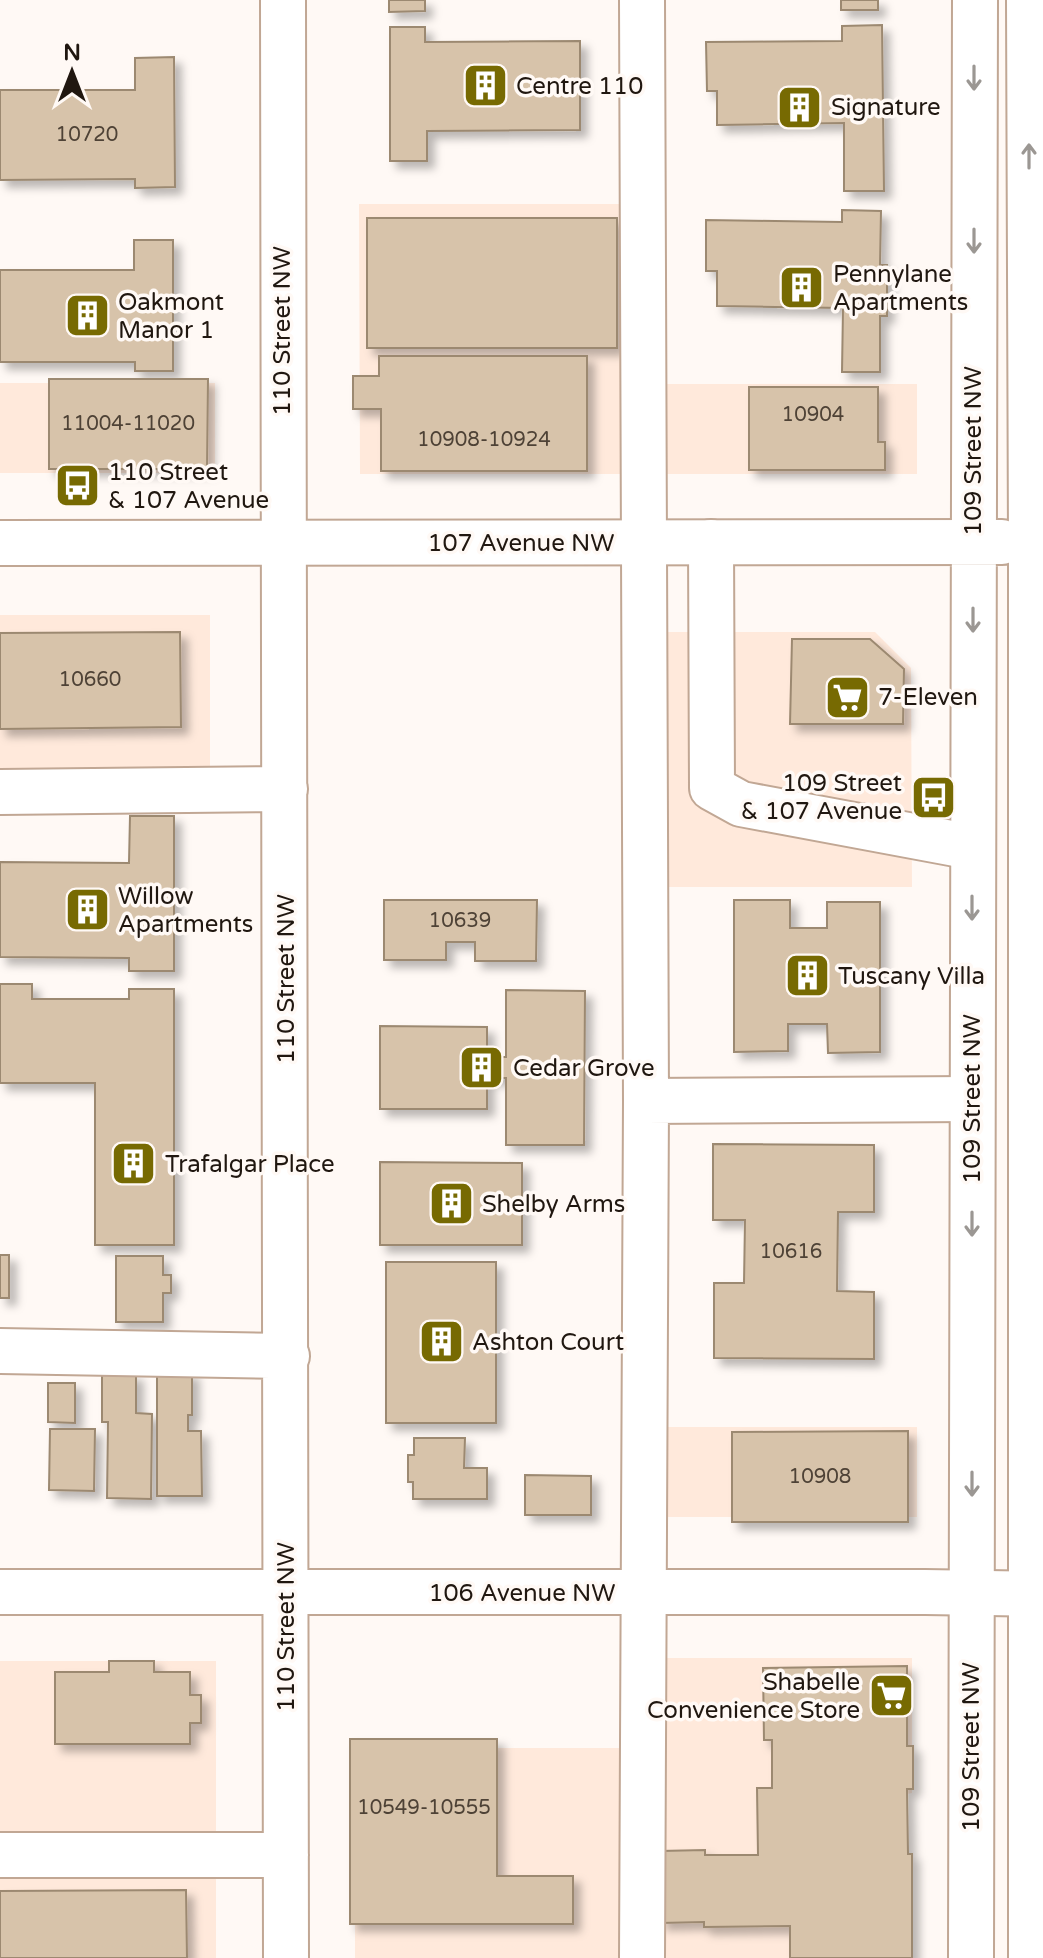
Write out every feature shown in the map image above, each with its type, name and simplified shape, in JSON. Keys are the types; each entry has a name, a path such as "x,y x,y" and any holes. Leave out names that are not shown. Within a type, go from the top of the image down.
{"main road":[{"name":"110 Street NW","path":"283,0 286,1958"},
{"path":"642,0 646,542 642,1958"},
{"name":"109 Street NW","path":"971,1958 975,0"},
{"path":"1029,0 1036,218 1037,542 1037,1795 1031,1958"},
{"path":"711,542 712,788 741,804 972,847"},
{"name":"107 Avenue NW","path":"0,543 1037,542"},
{"path":"0,792 285,789"},
{"path":"646,1101 972,1099"},
{"path":"0,1351 287,1356"},
{"name":"106 Avenue NW","path":"0,1592 1037,1594"},
{"path":"0,1855 286,1855"}],"shaded area":[{"path":"359,204 629,204 629,474 360,474"},
{"path":"0,383 215,383 215,473 0,473"},
{"path":"665,384 917,384 917,474 665,474"},
{"path":"0,615 210,615 210,795 0,795"},
{"path":"665,632 875,632 911,668 912,887 665,887"},
{"path":"665,1427 917,1427 917,1517 665,1517"},
{"path":"661,1658 912,1658 912,1793 907,1794 908,1856 912,1856 913,1958 661,1958"},
{"path":"0,1661 216,1661 216,1958 0,1958"},
{"path":"355,1748 625,1748 625,1958 355,1958"}],"building":[{"path":"389,0 425,0 425,11 389,12"},
{"path":"841,0 878,0 878,10 841,10"},
{"name":"Signature","path":"882,25 884,191 844,191 844,123 717,125 717,91 707,91 706,42 842,41 842,26"},
{"name":"Centre 110","path":"390,27 425,27 425,42 580,41 580,130 427,131 427,161 390,161"},
{"path":"174,57 175,187 135,188 135,179 0,180 0,90 135,90 135,58"},
{"name":"Pennylane Apartments","path":"842,210 881,211 880,265 887,265 887,316 880,316 880,372 842,372 843,308 717,306 717,271 706,271 706,220 842,222"},
{"path":"367,218 617,218 617,348 367,348"},
{"name":"Oakmont Manor 1","path":"134,240 173,240 173,371 135,371 135,362 0,362 0,270 134,270"},
{"path":"379,356 587,356 587,471 381,471 381,409 353,409 353,376 379,376"},
{"path":"49,379 208,379 207,469 49,469"},
{"path":"749,387 878,387 878,442 885,442 885,470 749,470"},
{"path":"180,632 181,727 0,729 0,633"},
{"name":"7-Eleven","path":"792,639 870,639 904,669 903,724 790,724"},
{"name":"Willow Apartments","path":"130,816 174,816 174,971 129,971 129,958 0,957 0,862 129,863"},
{"path":"384,900 537,900 536,961 475,961 475,942 446,942 446,960 384,960"},
{"name":"Tuscany Villa","path":"734,900 790,900 790,928 827,928 827,902 880,902 880,1052 828,1053 827,1024 788,1024 788,1051 734,1052"},
{"name":"Trafalgar Place","path":"0,984 32,984 32,999 129,999 129,989 174,989 174,1245 95,1245 95,1083 0,1083"},
{"name":"Cedar Grove","path":"506,990 585,991 584,1145 506,1145 506,1078 487,1078 487,1109 380,1109 380,1026 487,1027 487,1057 506,1057"},
{"path":"713,1144 874,1145 874,1212 838,1212 837,1291 874,1292 874,1359 714,1358 714,1283 744,1283 745,1220 713,1220"},
{"name":"Shelby Arms","path":"380,1162 522,1163 522,1245 380,1245"},
{"path":"0,1255 9,1255 9,1298 0,1298"},
{"path":"116,1256 163,1256 163,1275 171,1275 171,1293 163,1293 163,1322 116,1322"},
{"name":"Ashton Court","path":"386,1262 496,1262 496,1423 386,1423"},
{"path":"157,1372 192,1372 192,1415 188,1415 188,1431 201,1431 202,1496 157,1496"},
{"path":"102,1374 136,1374 136,1413 152,1414 151,1499 107,1498 108,1422 102,1422"},
{"path":"48,1383 75,1383 75,1423 48,1422"},
{"path":"50,1429 95,1429 94,1491 49,1490"},
{"path":"908,1431 908,1522 732,1522 732,1432"},
{"path":"414,1438 465,1438 464,1468 487,1468 487,1499 413,1499 413,1482 408,1482 408,1455 414,1455"},
{"path":"525,1475 591,1476 591,1515 525,1515"},
{"path":"109,1661 154,1661 154,1672 190,1672 190,1695 201,1695 201,1723 190,1723 190,1744 55,1744 55,1672 109,1672"},
{"path":"907,1666 907,1746 913,1746 913,1789 907,1789 908,1854 912,1854 912,1958 790,1958 790,1926 704,1927 704,1922 660,1923 660,1851 705,1850 705,1855 758,1855 757,1788 772,1788 772,1740 764,1740 763,1668"},
{"path":"350,1739 497,1739 497,1876 573,1876 573,1924 350,1924"},
{"path":"186,1890 187,1958 0,1958 0,1891"}],"place":[{"name":"Centre 110","path":"485,86"},
{"name":"Signature","path":"800,107"},
{"name":"Pennylane Apartments","path":"802,288"},
{"name":"Oakmont Manor 1","path":"87,316"},
{"name":"110 Street & 107 Avenue","path":"77,486"},
{"name":"7-Eleven","path":"847,697"},
{"name":"109 Street & 107 Avenue","path":"933,797"},
{"name":"Willow Apartments","path":"87,910"},
{"name":"Tuscany Villa","path":"807,976"},
{"name":"Cedar Grove","path":"482,1068"},
{"name":"Trafalgar Place","path":"134,1164"},
{"name":"Shelby Arms","path":"451,1204"},
{"name":"Ashton Court","path":"441,1342"},
{"name":"Shabelle Convenience Store","path":"891,1696"}]}
